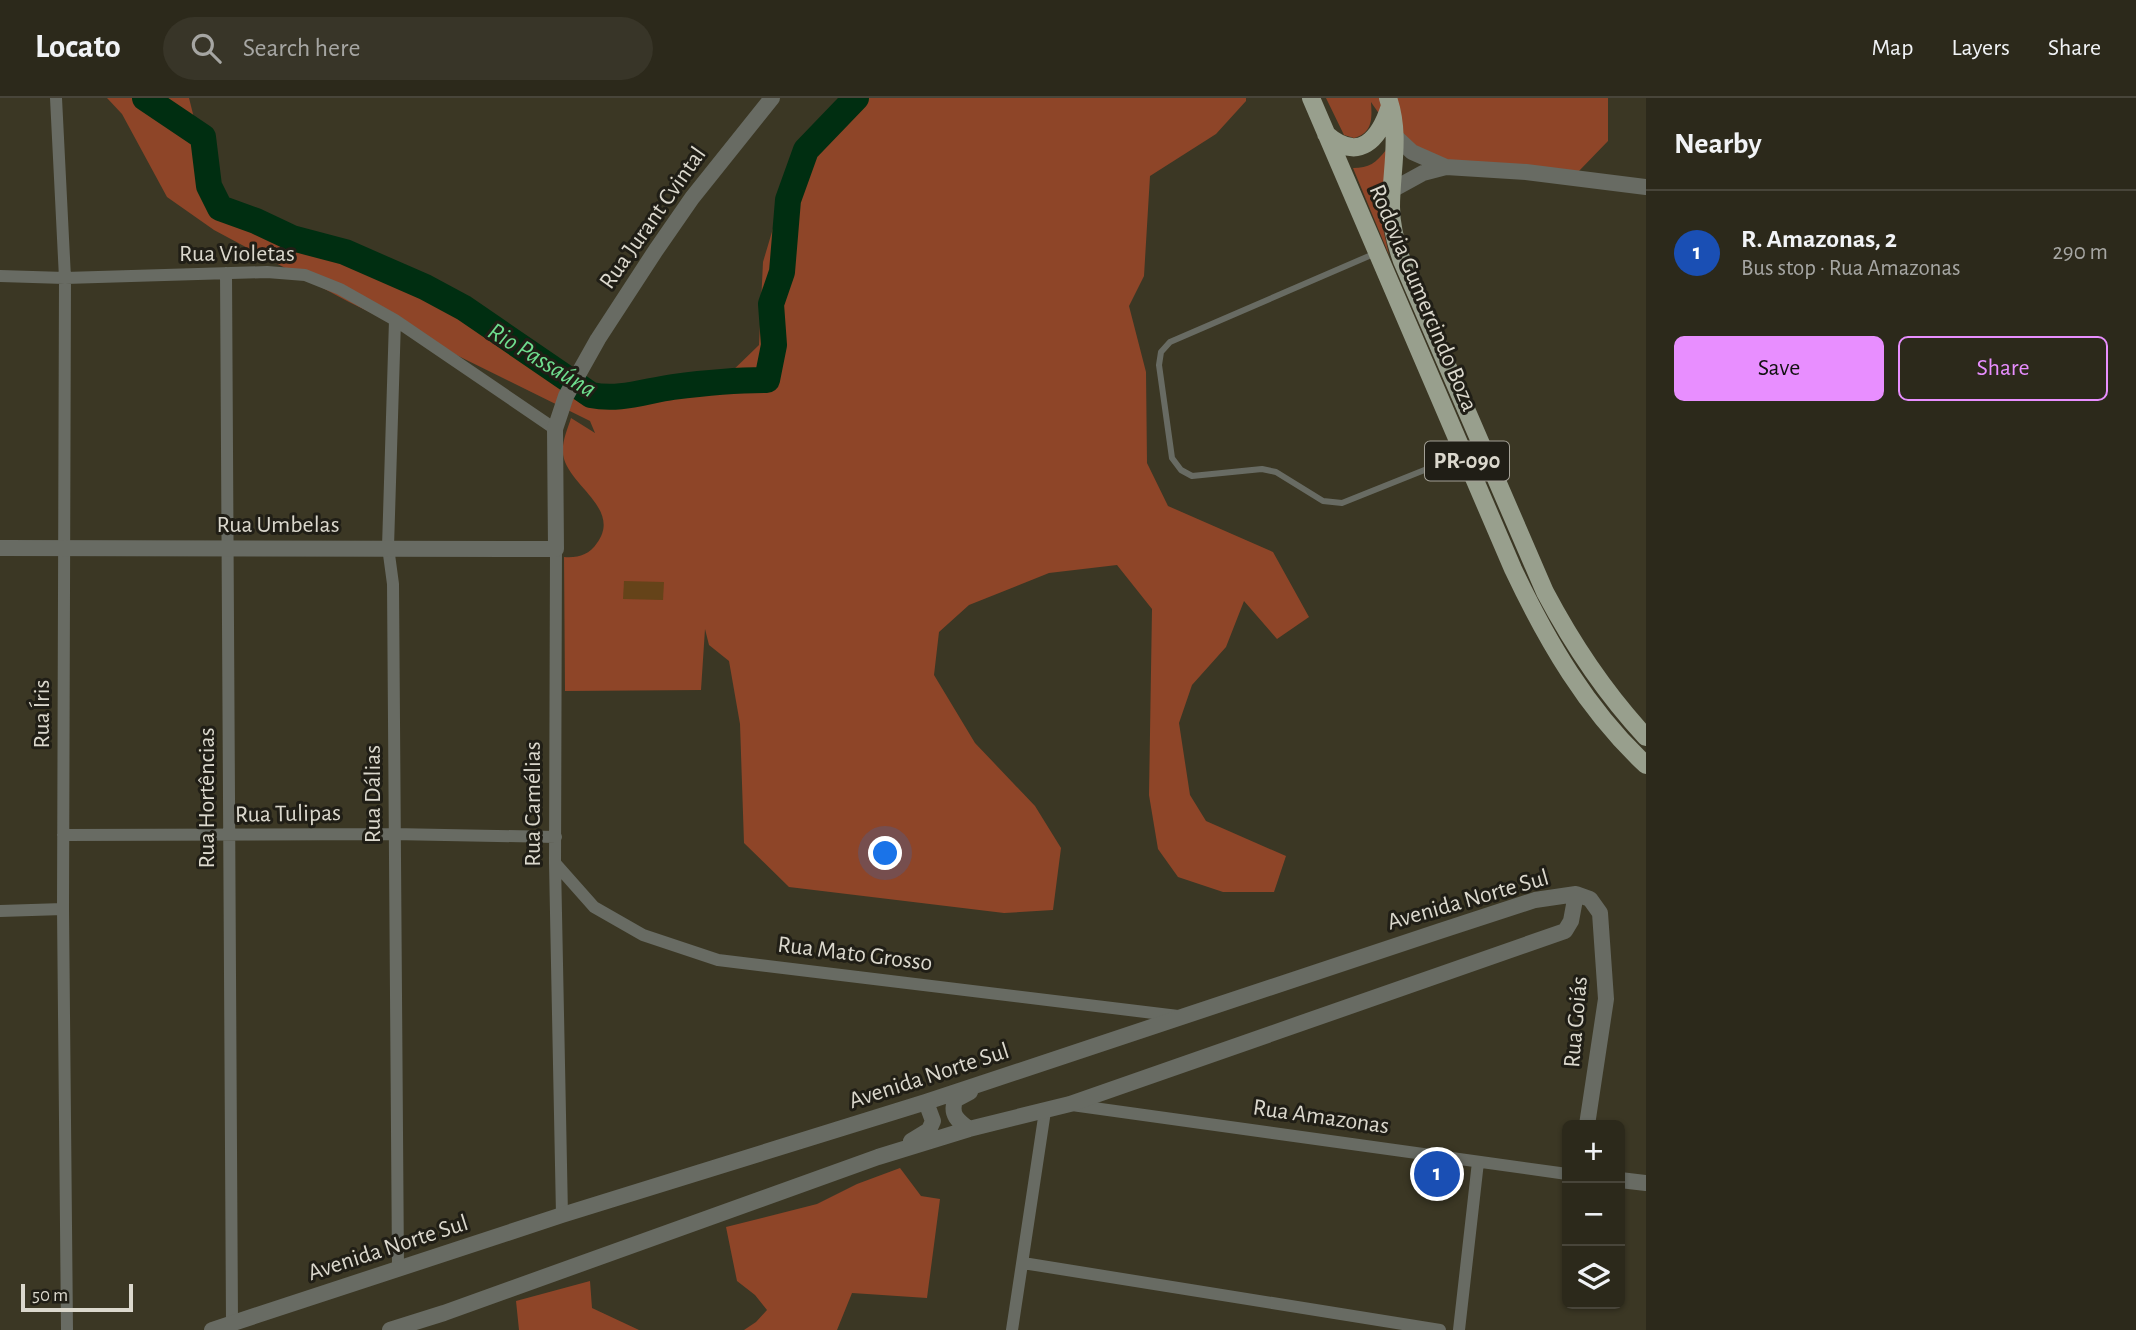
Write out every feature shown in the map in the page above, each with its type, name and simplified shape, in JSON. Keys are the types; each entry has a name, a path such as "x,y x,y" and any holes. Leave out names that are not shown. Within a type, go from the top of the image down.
{"main road":[{"name":"Rodovia Gumercindo Boza","path":"1311,98 1513,569 1552,646 1594,708 1646,765"},
{"name":"Rodovia Gumercindo Boza","path":"1389,101 1396,137 1392,226 1402,261 1534,569 1563,627 1620,709 1646,737"},
{"path":"1326,134 1338,145 1351,149 1364,145 1375,137 1383,126 1389,101"}],"street":[{"name":"Rua Íris","path":"56,98 65,278 63,909 67,1330"},
{"name":"Rua Jurant Cvintal","path":"566,396 625,295 692,198 772,98"},
{"path":"1396,137 1412,152 1446,167"},
{"path":"1392,190 1423,173 1446,167 1525,172 1646,187"},
{"name":"Rua Violetas","path":"0,276 65,278 267,272 305,275 340,289 395,320 555,429"},
{"name":"Rua Hortências","path":"226,273 231,1325"},
{"name":"Rua Dálias","path":"395,320 388,547 393,584 398,1268"},
{"name":"Rua Camélias","path":"562,1215 555,863 555,429 566,396"},
{"name":"Rua Umbelas","path":"0,548 556,549"},
{"name":"Rua Tulipas","path":"63,835 393,834 556,837"},
{"name":"Rua Mato Grosso","path":"555,863 594,908 643,934 718,960 1179,1016"},
{"name":"Avenida Norte Sul","path":"212,1330 562,1215 926,1102 1535,900 1576,894 1571,921 1565,931 1070,1104 969,1129 878,1157 390,1330"},
{"name":"Rua Goiás","path":"1576,894 1590,899 1600,913 1606,999 1588,1120"},
{"path":"0,911 63,909"},
{"path":"969,1129 956,1120 953,1111 955,1100 994,1079"},
{"path":"878,1157 929,1130 933,1121 926,1102"},
{"name":"Rua Amazonas","path":"1070,1104 1562,1173"},
{"path":"1012,1330 1045,1111"},
{"path":"1459,1330 1478,1162"},
{"path":"1625,1181 1646,1183"},
{"path":"1023,1263 1440,1330"}],"lane":[{"path":"1377,253 1170,342 1161,352 1158,365 1172,458 1181,470 1192,476 1262,469 1276,472 1323,501 1342,503 1464,454"}],"shaded area":[{"path":"107,98 189,98 209,178 232,202 429,291 580,387 726,377 759,345 763,262 794,158 847,98 1246,98 1216,134 1150,176 1144,276 1129,306 1146,372 1147,463 1168,506 1273,552 1309,617 1277,639 1244,601 1226,647 1192,685 1179,723 1190,795 1206,821 1286,856 1274,892 1223,892 1178,877 1158,849 1149,795 1152,609 1117,565 1049,573 969,605 939,632 934,675 975,743 1035,806 1061,848 1053,910 1004,913 789,887 744,843 740,724 729,661 709,645 705,629 701,690 565,691 564,557 587,553 597,543 603,531 603,520 593,499 569,470 564,459 564,438 571,418 595,433 590,421 349,302 214,230 167,197 122,114"},
{"path":"1326,98 1608,98 1608,141 1579,171 1496,172 1454,168 1435,163 1412,151 1392,131 1371,102 1371,119 1365,133 1354,138 1344,135"},
{"path":"1386,150 1383,228 1389,255 1353,168 1372,164"},
{"path":"900,1168 921,1196 940,1199 927,1298 852,1293 837,1330 744,1330 767,1310 755,1295 737,1281 726,1227 817,1204 857,1184"},
{"path":"590,1281 592,1308 639,1330 519,1330 516,1301"}],"building":[{"path":"624,581 664,582 663,600 623,599"}],"waterway":[{"name":"Rio Passaúna","path":"145,98 203,137 209,186 220,208 292,238 345,252 425,287 464,308 591,395 601,397 632,395 696,384 767,380 774,345 771,304 782,272 788,200 806,150 856,98"}],"place":[{"name":"R. Amazonas, 2","path":"1437,1174"}]}
